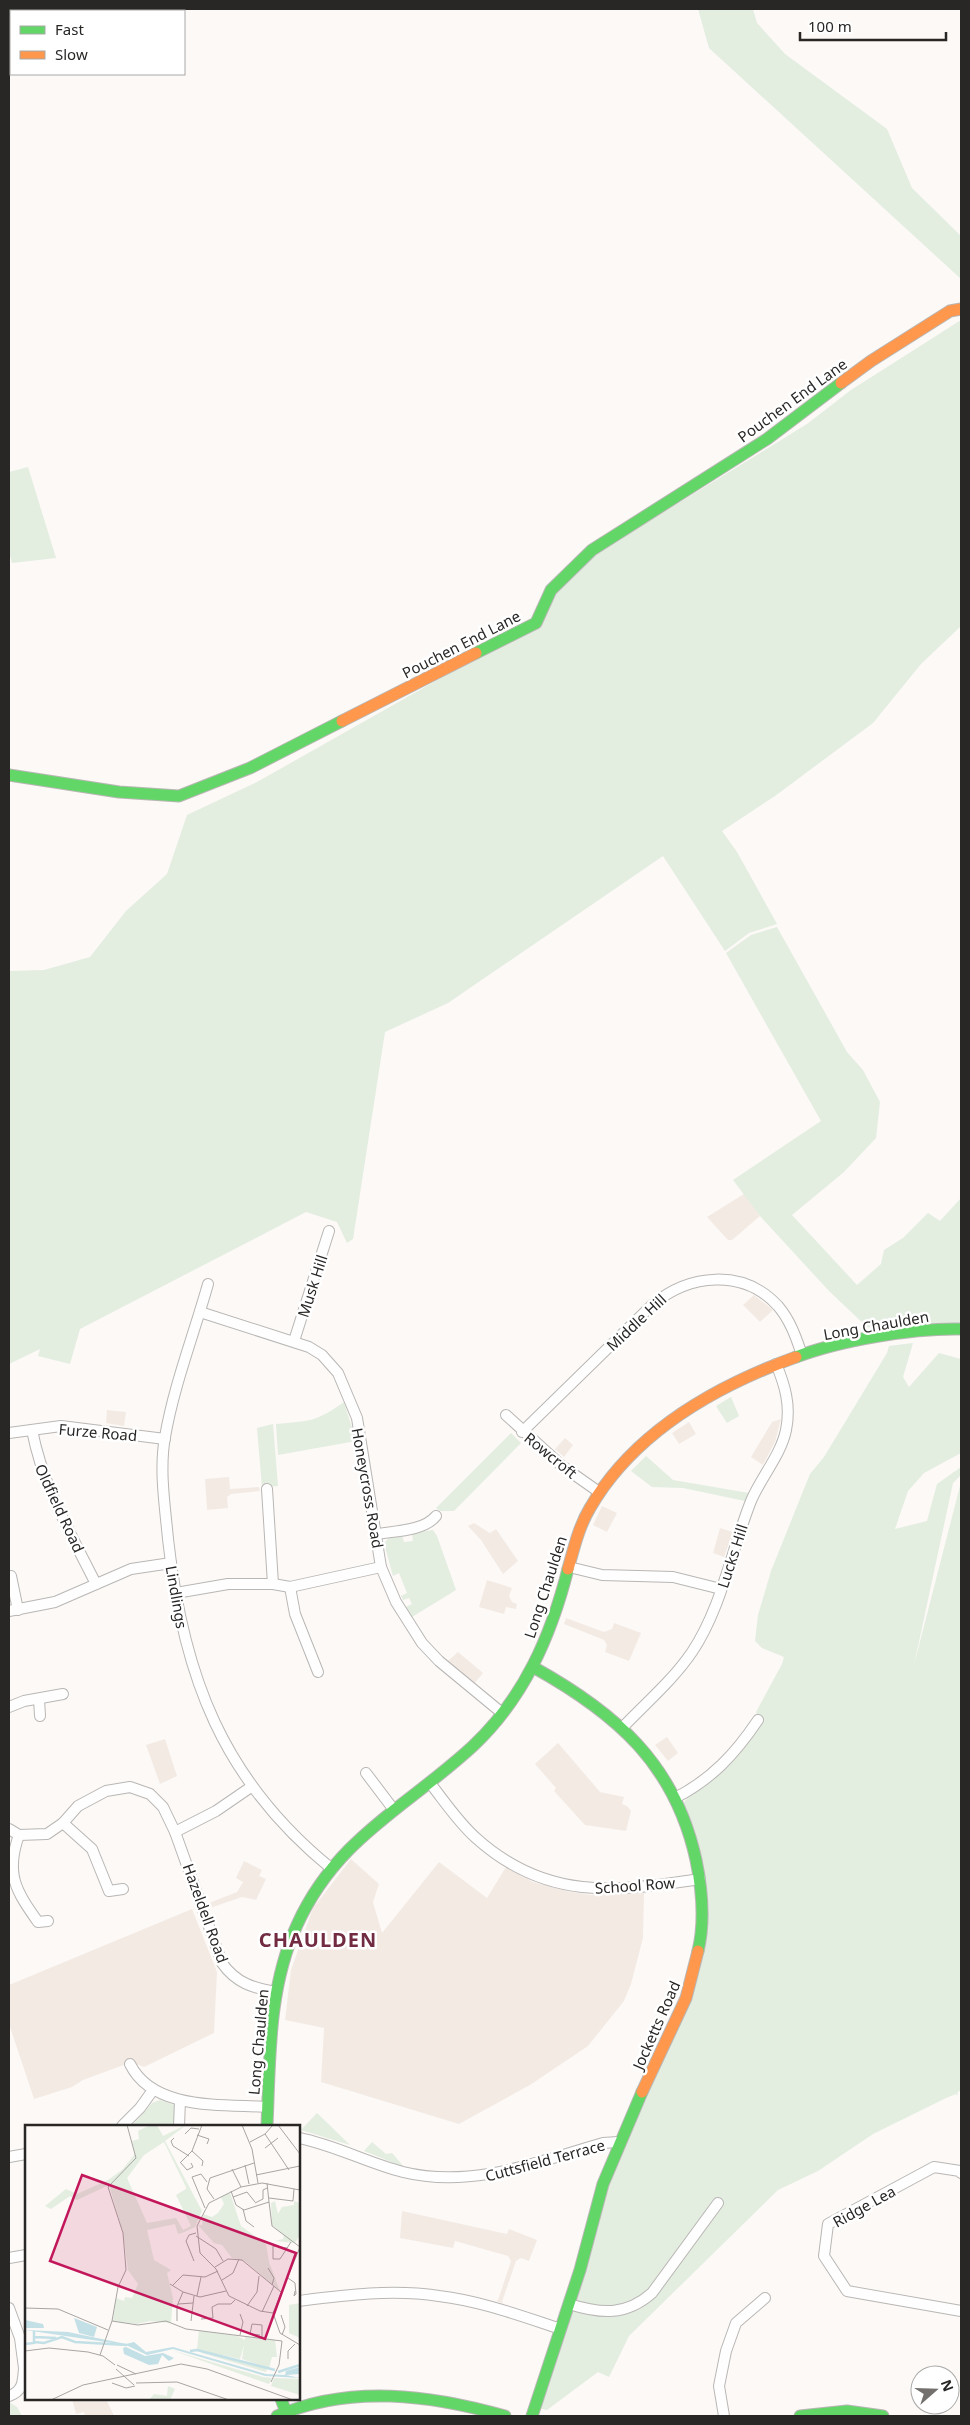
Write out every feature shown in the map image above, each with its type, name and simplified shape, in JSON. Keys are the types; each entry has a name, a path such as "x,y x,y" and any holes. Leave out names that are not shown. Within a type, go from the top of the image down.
{"street":[{"name":"Pouchen End Lane","path":"9,775 119,792 179,796 250,768 536,623 551,590 592,550 767,440 871,361 950,311 961,309"},
{"name":"Musk Hill","path":"294,1341 329,1231"},
{"name":"Middle Hill","path":"522,1432 652,1305 673,1289 689,1282 704,1279 734,1281 750,1286 765,1295 787,1318 802,1355"},
{"name":"Lindlings","path":"208,1284 165,1439 164,1495 176,1594 189,1655 204,1700 217,1730 251,1787 285,1826 332,1869"},
{"name":"Honeycross Road","path":"200,1312 309,1347 322,1355 338,1373 356,1418 377,1534 381,1567 407,1622 439,1662 502,1713"},
{"name":"Long Chaulden","path":"268,2125 276,1992 285,1956 302,1914 332,1869 369,1829 471,1749 502,1713 533,1667 555,1618 583,1521 600,1492 621,1464 662,1429 699,1402 776,1364 802,1355 877,1337 948,1328 961,1329"},
{"name":"Lucks Hill","path":"623,1727 676,1672 692,1652 715,1609 745,1517 786,1432 787,1395 776,1364"},
{"name":"Rowcroft","path":"506,1415 522,1432 562,1466 600,1492"},
{"name":"Furze Road","path":"9,1433 61,1426 165,1439"},
{"name":"Oldfield Road","path":"32,1430 38,1461 46,1483 96,1584"},
{"path":"267,1489 273,1584"},
{"path":"377,1534 419,1527 432,1521 436,1516"},
{"path":"12,1576 13,1611 55,1602 130,1569 171,1563"},
{"path":"176,1594 228,1584 273,1584 290,1587 381,1567"},
{"path":"569,1567 602,1575 673,1577 721,1589"},
{"path":"290,1587 295,1614 318,1672"},
{"name":"Jocketts Road","path":"532,2416 580,2269 594,2209 618,2142 680,2012 694,1975 701,1918 700,1879 691,1839 675,1798 652,1761 623,1727 599,1707 533,1667"},
{"path":"9,1707 24,1701 63,1694"},
{"path":"38,1699 40,1716"},
{"path":"675,1798 711,1776 729,1759 758,1720"},
{"path":"366,1773 394,1810"},
{"name":"School Row","path":"430,1783 476,1838 498,1855 538,1877 557,1883 604,1890 630,1889 700,1879"},
{"name":"Hazeldell Road","path":"19,1835 47,1834 63,1823 78,1806 90,1798 119,1788 130,1787 150,1794 157,1800 175,1832 222,1963 236,1979 248,1986 276,1992"},
{"path":"175,1832 216,1811 251,1787"},
{"path":"63,1823 92,1849 109,1891 123,1889"},
{"path":"9,1829 19,1835 12,1865 12,1874 20,1896 38,1922 48,1921"},
{"path":"130,2064 135,2073 153,2090 180,2101 268,2107"},
{"path":"123,2125 140,2108 153,2090"},
{"path":"179,2125 180,2101"},
{"name":"Cuttsfield Terrace","path":"300,2138 321,2142 402,2172 439,2178 472,2178 508,2172 603,2143 618,2142"},
{"path":"9,2157 25,2154"},
{"name":"Ridge Lea","path":"961,2173 960,2171 934,2167 828,2224 824,2256 847,2291 961,2311"},
{"path":"569,2304 595,2312 617,2312 643,2302 652,2293 718,2203"},
{"path":"9,2258 25,2255"},
{"path":"300,2301 364,2293 439,2296 472,2302 560,2329"},
{"path":"724,2416 719,2386 726,2351 736,2323 765,2298"},
{"path":"9,2308 20,2338 25,2368 22,2388 9,2396"},
{"path":"281,2400 281,2414 340,2399 406,2394 468,2405 503,2416"},
{"path":"800,2416 847,2412 883,2416"}],"shaded area":[{"path":"698,9 753,9 757,23 785,54 887,129 912,188 961,236 961,279 709,48"},
{"path":"961,320 961,626 921,664 873,723 775,796 722,831 737,852 777,924 749,933 725,951 663,856 448,1003 385,1032 353,1239 347,1243 337,1222 306,1212 80,1329 70,1364 38,1356 40,1349 9,1364 9,971 44,970 90,957 126,911 167,874 187,815 257,782 542,621 556,593 599,552 807,424 851,390"},
{"path":"28,467 56,558 12,563 9,552 9,472"},
{"path":"777,927 847,1052 863,1070 880,1102 876,1138 844,1172 792,1215 857,1285 881,1264 884,1250 903,1238 928,1213 940,1221 961,1198 961,1324 890,1329 867,1327 829,1291 760,1216 733,1180 821,1121 726,953 751,935"},
{"path":"744,1194 760,1216 732,1240 728,1240 707,1217"},
{"path":"754,1295 773,1310 760,1322 743,1305"},
{"path":"913,1343 903,1377 909,1387 939,1353 961,1359 961,1453 924,1473 908,1491 895,1529 927,1521 937,1484 961,1467 961,1475 953,1483 914,1665 961,1482 961,2090 957,2096 956,2094 946,2098 873,2134 818,2171 778,2190 629,2336 609,2377 598,2372 547,2410 538,2408 577,2293 621,2145 679,2027 705,1915 683,1803 759,1722 756,1712 782,1664 784,1657 762,1648 755,1641 758,1615 771,1571 810,1474 824,1457 887,1353 889,1346"},
{"path":"731,1397 739,1416 727,1423 716,1406"},
{"path":"344,1402 356,1441 278,1455 276,1424 319,1417"},
{"path":"107,1410 126,1412 124,1426 106,1423"},
{"path":"781,1419 775,1442 763,1465 751,1457 772,1422"},
{"path":"689,1422 696,1434 679,1444 672,1433"},
{"path":"273,1424 278,1486 262,1487 257,1428"},
{"path":"511,1433 521,1443 454,1511 440,1511 436,1508"},
{"path":"565,1438 573,1445 564,1457 555,1449"},
{"path":"646,1456 673,1480 749,1493 745,1501 683,1488 652,1487 631,1471"},
{"path":"229,1477 230,1489 259,1487 260,1491 231,1494 227,1497 228,1508 207,1510 205,1479"},
{"path":"602,1506 617,1513 607,1532 593,1525"},
{"path":"474,1523 490,1533 496,1529 518,1561 503,1574 481,1540 468,1526"},
{"path":"720,1528 733,1532 724,1557 713,1553"},
{"path":"433,1530 437,1536 456,1590 412,1617 406,1607 412,1604 409,1598 403,1600 401,1596 407,1593 399,1573 393,1576 384,1543 391,1536 402,1535 404,1542 413,1541 412,1533"},
{"path":"487,1580 512,1588 509,1596 512,1602 517,1604 516,1609 506,1607 504,1614 479,1607"},
{"path":"566,1618 604,1632 612,1629 614,1623 641,1633 629,1661 605,1652 607,1645 604,1640 564,1624"},
{"path":"458,1652 483,1673 474,1684 448,1661"},
{"path":"667,1737 678,1753 668,1761 655,1745"},
{"path":"165,1739 177,1776 160,1784 146,1745"},
{"path":"558,1743 600,1792 624,1797 622,1804 631,1811 626,1831 585,1825 554,1791 556,1788 535,1764"},
{"path":"351,1859 379,1884 373,1902 382,1933 439,1862 487,1898 506,1867 533,1882 567,1891 590,1895 644,1893 643,1938 631,1984 624,2001 588,2046 530,2085 459,2124 321,2082 324,2028 285,2020 291,1970 313,1908"},
{"path":"244,1861 262,1870 259,1876 266,1879 256,1900 242,1897 210,1908 209,1903 237,1892 243,1882 236,1878"},
{"path":"192,1909 217,1972 214,2033 144,2067 132,2062 83,2080 72,2087 34,2099 9,2024 9,1985"},
{"path":"160,2100 177,2106 176,2125 133,2125 152,2103"},
{"path":"317,2113 350,2145 301,2130"},
{"path":"372,2142 386,2154 392,2153 404,2167 364,2151"},
{"path":"402,2211 507,2234 509,2229 537,2240 529,2261 521,2258 516,2261 502,2302 504,2304 496,2301 498,2300 511,2261 508,2256 455,2241 453,2248 400,2238"},
{"path":"72,2400 106,2400 114,2416 85,2416 84,2412 76,2414"},
{"path":"9,2402 17,2407 22,2416 10,2416"}],"traffic: fast":[{"path":"476,653 536,623 551,590 592,550 767,439 841,383"},
{"path":"9,775 119,792 179,796 250,768 342,721"},
{"path":"796,1357 834,1345 877,1336 942,1329 961,1329"},
{"path":"267,2125 272,2024 280,1973 297,1925 313,1895 332,1869 353,1846 473,1746 507,1708 521,1687 544,1642 568,1569"},
{"path":"533,1667 591,1703 616,1723 638,1745 657,1769 673,1796 686,1826 698,1871 702,1917 698,1951"},
{"path":"532,2416 580,2270 603,2184 642,2092"},
{"path":"277,2416 305,2406 362,2396 420,2398 505,2416"},
{"path":"281,2400 286,2412"},
{"path":"800,2416 847,2411 883,2416"}],"traffic: slow":[{"path":"841,383 871,361 950,311 961,309"},
{"path":"342,721 476,653"},
{"path":"568,1569 577,1537 590,1508 608,1481 653,1434 707,1397 736,1382 796,1357"},
{"path":"642,2092 686,1998 698,1951"}],"district":[{"name":"CHAULDEN","path":"318,1939"}]}
